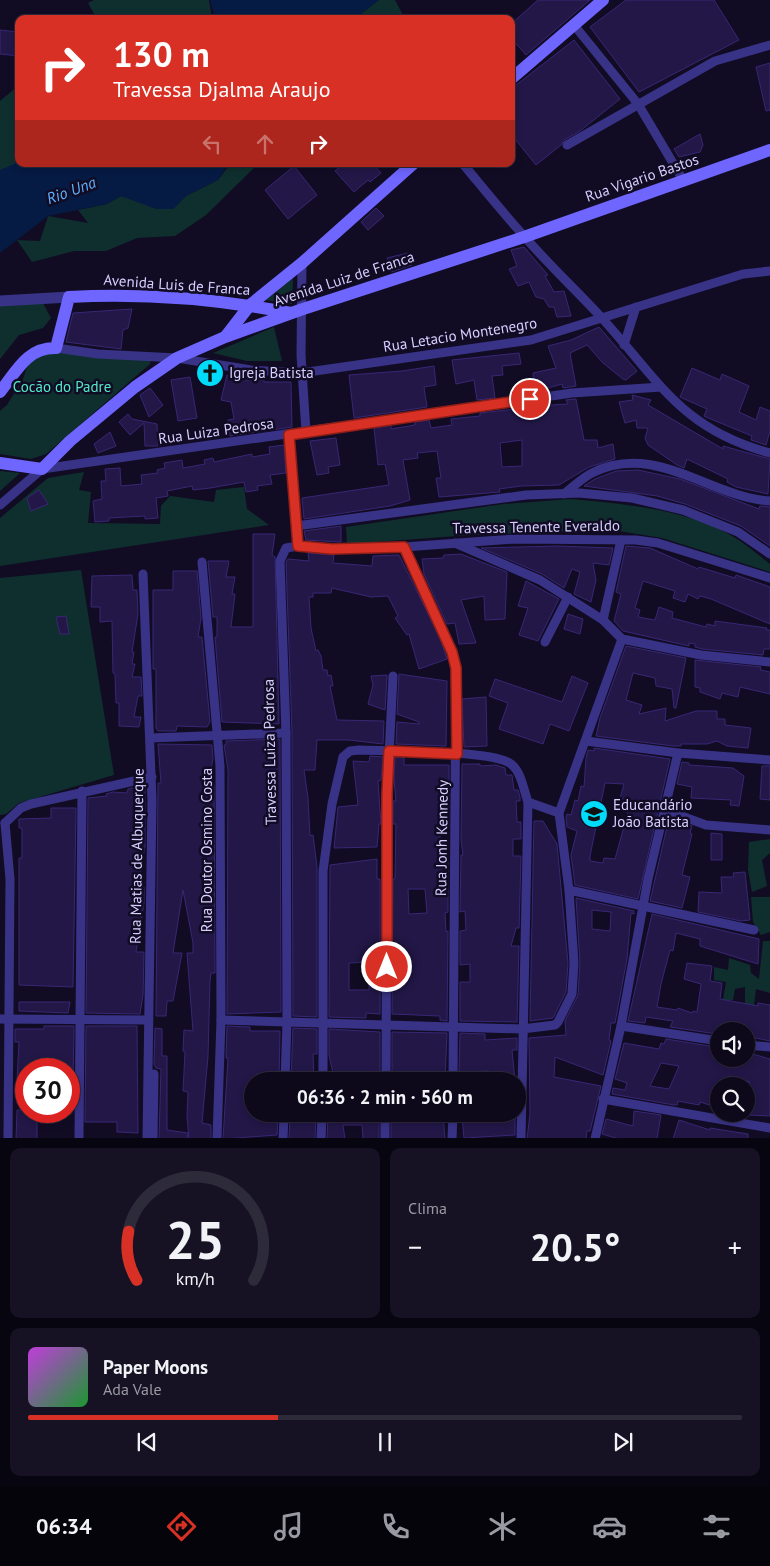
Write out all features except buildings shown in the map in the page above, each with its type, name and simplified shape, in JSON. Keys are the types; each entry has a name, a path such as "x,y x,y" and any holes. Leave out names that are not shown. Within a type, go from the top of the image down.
{"main road":[{"path":"515,76 603,0"},
{"name":"Rua Vigario Bastos","path":"524,237 770,150"},
{"path":"225,337 250,305 302,263 410,167"},
{"name":"Avenida Luiz de Franca","path":"42,469 70,441 135,387 177,358 225,337 296,311 524,237"},
{"name":"Avenida Luis de Franca","path":"69,297 154,296 296,311"},
{"path":"0,391 31,354 43,348 56,348 69,297"},
{"path":"0,463 42,469"}],"street":[{"path":"574,25 638,104 683,180"},
{"path":"567,145 715,61 770,45"},
{"path":"465,167 524,237 601,318 661,387 692,416 714,432 770,453"},
{"path":"302,263 296,311 306,432"},
{"name":"Rua Letacio Montenegro","path":"56,348 98,354 177,358 251,370 301,373 531,340 743,274 770,271"},
{"name":"Avenida Luis de Franca","path":"0,301 69,297"},
{"path":"624,345 636,307"},
{"name":"Rua Luiza Pedrosa","path":"42,469 572,393 661,387"},
{"path":"289,435 298,546"},
{"path":"564,494 591,473 610,465 640,463 658,464 744,497 770,501"},
{"path":"0,505 42,469"},
{"path":"296,526 526,495 564,494 632,498 683,510 738,532 770,554"},
{"name":"Travessa Tenente Everaldo","path":"298,546 332,549 404,547 452,542 515,539 621,540 658,543 770,578"},
{"path":"603,620 621,540"},
{"path":"452,542 540,580 603,620 622,640 701,655 770,662"},
{"name":"Travessa Luiza Pedrosa","path":"284,1072 287,1022 286,733 280,561 286,548 298,546"},
{"name":"Rua Jonh Kennedy","path":"404,547 452,652 456,668 457,754 453,1072"},
{"name":"Rua Doutor Osmino Costa","path":"202,562 218,735 221,818 221,1020 217,1138"},
{"name":"Rua Matias de Albuquerque","path":"143,574 152,777 147,1138"},
{"path":"545,642 568,597"},
{"path":"221,1020 522,1029 555,1025 563,1016 570,999 574,963 569,890 559,813 622,640"},
{"path":"386,1072 387,795 393,676"},
{"path":"150,738 286,733"},
{"path":"586,741 678,753 770,760"},
{"path":"323,1072 323,871 332,804 343,757 350,751 359,750 457,754 502,759 512,764 517,772 528,802 520,1138"},
{"path":"595,1138 621,1026 644,906 678,753"},
{"path":"8,1138 5,1019 10,934 10,856 3,823 21,808 31,804 82,791 152,777"},
{"path":"79,1138 82,791"},
{"path":"528,802 559,813"},
{"path":"665,810 706,825 770,830"},
{"path":"569,890 754,930"},
{"path":"0,933 10,934"},
{"path":"5,1019 148,1020"},
{"path":"621,1026 710,1040"},
{"path":"755,1045 770,1047"},
{"path":"153,1138 154,1074"},
{"path":"603,1100 770,1128"},
{"path":"283,1138 284,1122"},
{"path":"321,1138 322,1122"},
{"path":"385,1122 385,1138"},
{"path":"452,1138 453,1122"}],"green space":[{"path":"94,0 209,0 211,15 95,15 88,3"},
{"path":"379,0 395,0 403,15 359,15"},
{"path":"15,88 15,165 0,173 0,101"},
{"path":"228,167 255,167 206,215 175,236 137,238 106,251 74,251 32,262 17,240 40,241 48,216 88,223 78,210 107,204 121,196 173,209 186,196 218,180"},
{"path":"293,278 292,304 266,300"},
{"path":"0,303 43,303 51,318 43,328 19,335 0,359"},
{"path":"274,327 282,361 247,361 213,353"},
{"name":"Cocão do Padre","path":"50,346 150,360 150,364 46,454 31,459 0,454 0,411 7,405 23,379 29,361"},
{"path":"0,471 20,473 0,491"},
{"path":"84,472 79,490 91,492 88,523 160,524 161,506 170,496 214,502 216,490 244,487 247,509 269,525 0,566 0,518 48,478"},
{"path":"571,499 654,509 695,520 714,527 742,542 770,564 770,572 662,538 613,530 471,535 347,544 346,527 503,504"},
{"path":"81,570 114,775 19,803 6,814 0,815 0,578"},
{"path":"770,839 770,853 762,860 767,886 752,892 748,870 749,842"},
{"path":"751,897 770,897 770,932 761,935 753,922"},
{"path":"763,941 770,941 770,993 756,989 753,1014 745,1013 745,987 735,989 733,1000 723,1000 726,982 714,980 714,967 728,970 729,958 750,965 751,973 759,979"}],"water":[{"path":"210,0 379,0 359,15 214,15"},
{"name":"Rio Una","path":"15,164 15,167 226,167 218,180 186,196 173,209 156,209 121,196 107,204 48,216 0,253 0,170"}],"place":[{"name":"Igreja Batista","path":"210,373"},
{"name":"Educandário João Batista","path":"594,814"}],"route":[{"path":"387,967 387,767 389,751 457,754 456,668 446,636 404,547 332,549 298,546 289,435 530,399"}]}
